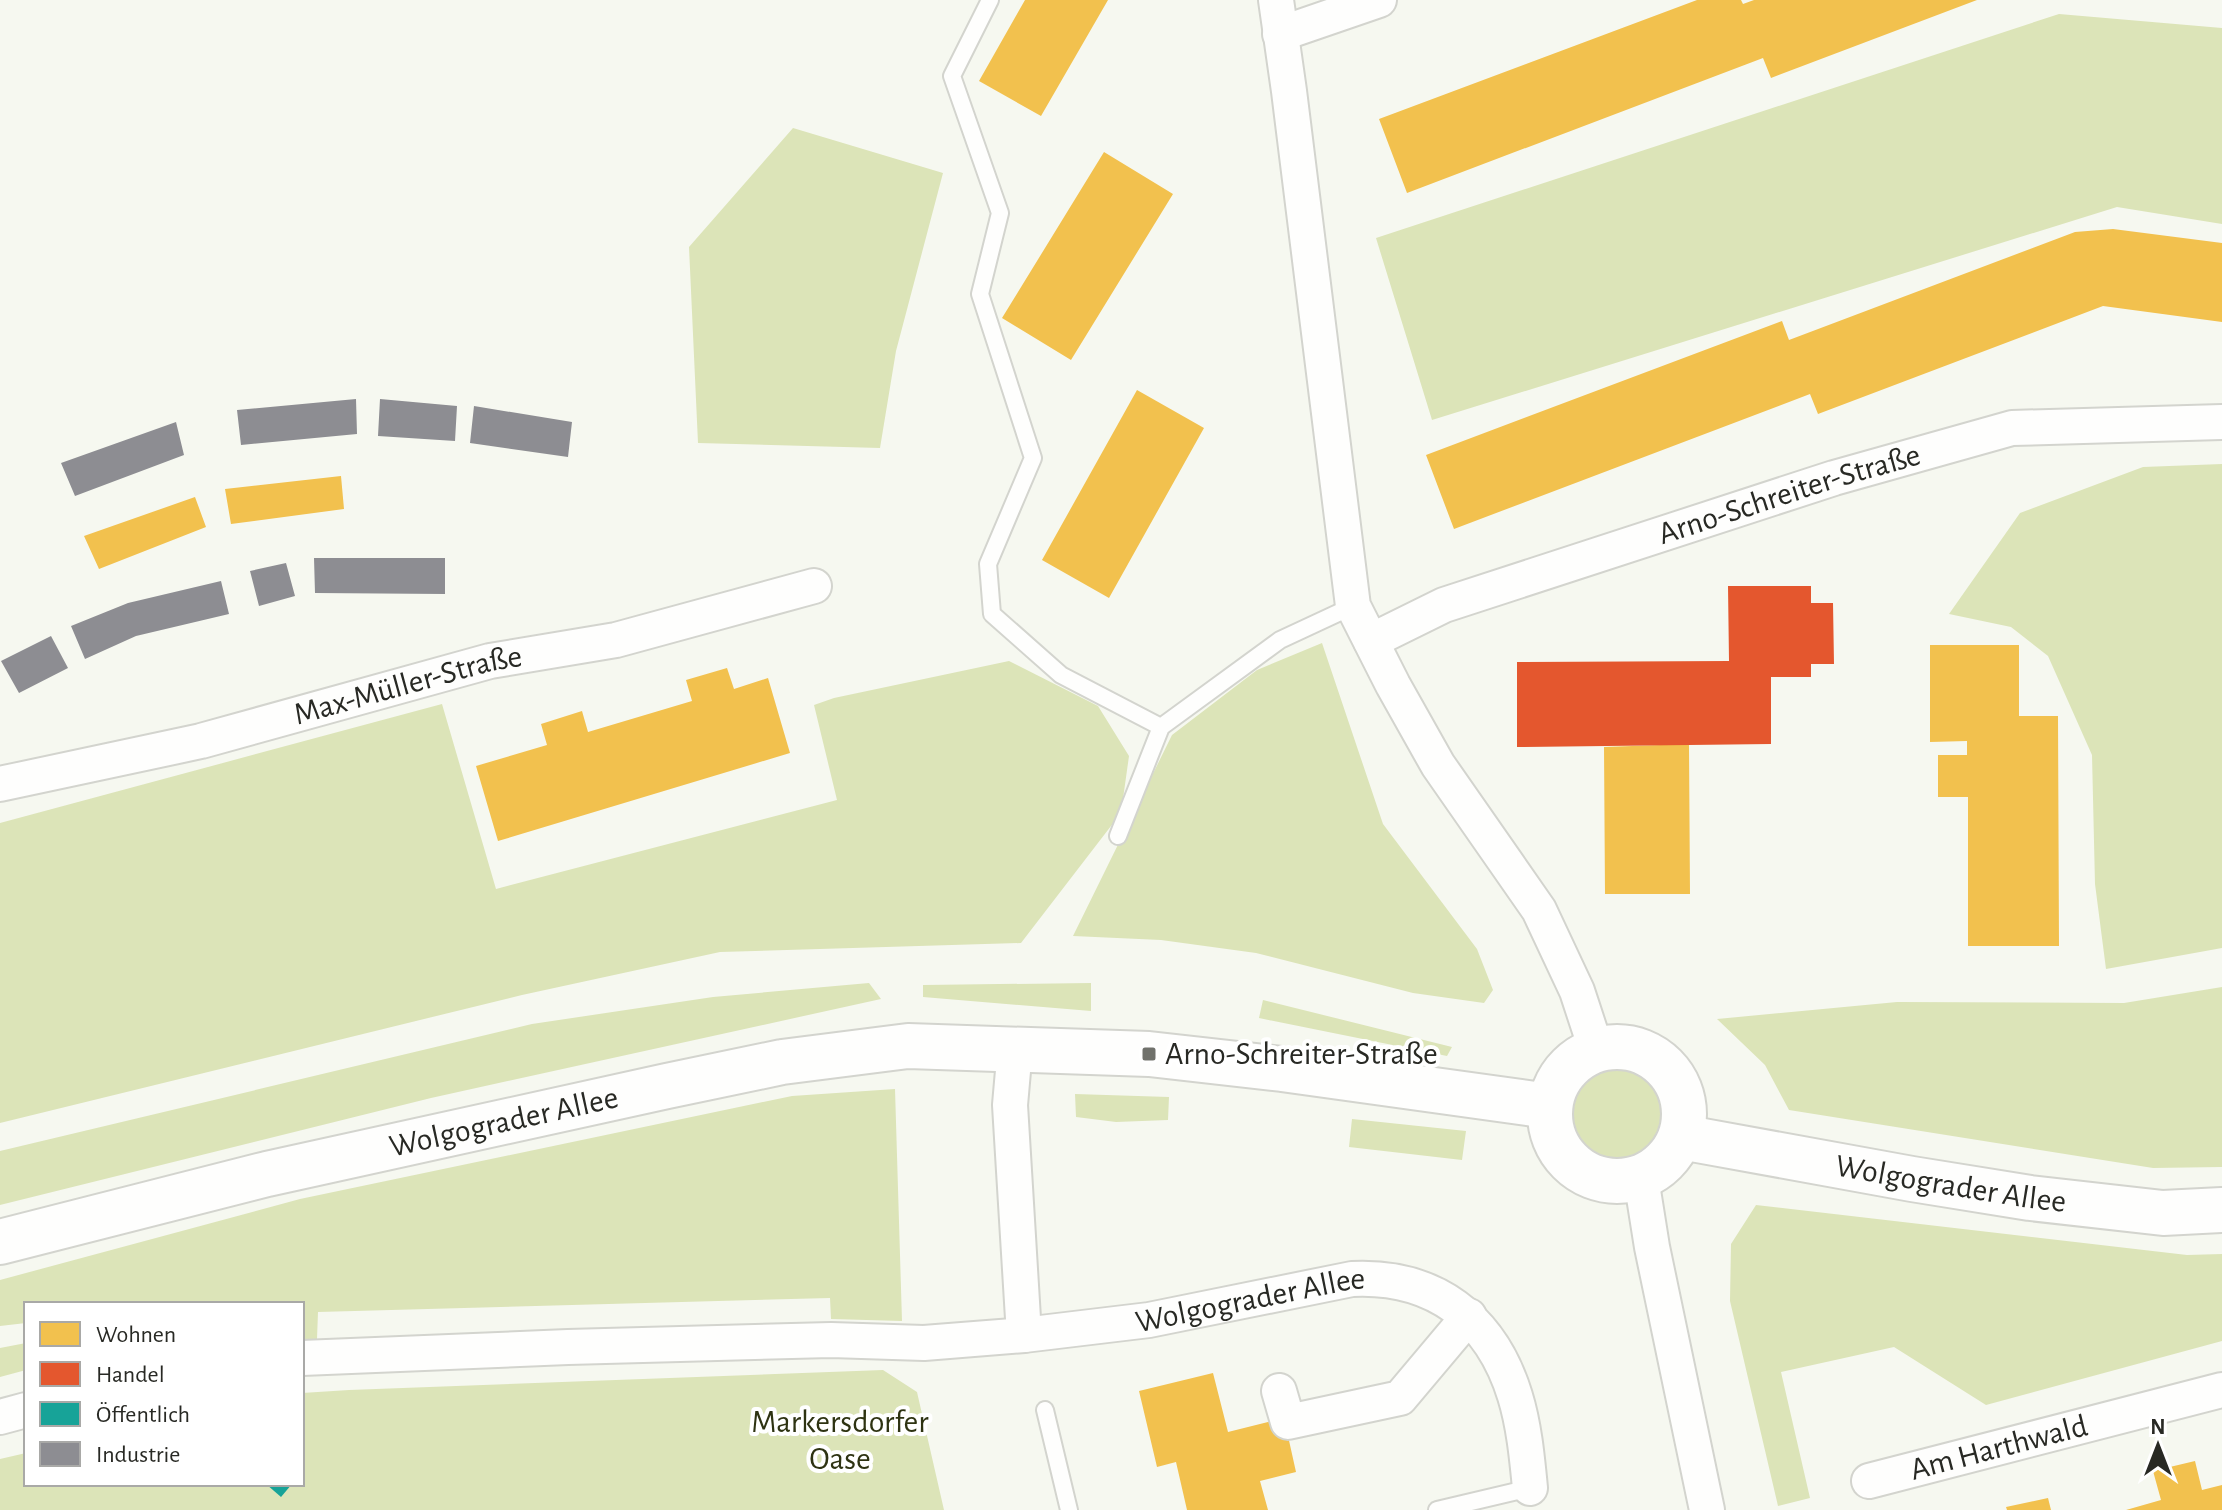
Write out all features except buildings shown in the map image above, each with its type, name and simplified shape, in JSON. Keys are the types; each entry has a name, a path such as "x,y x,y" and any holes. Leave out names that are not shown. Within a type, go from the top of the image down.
{"main road":[{"name":"Wolgograder Allee","path":"0,1242 267,1174 782,1062 908,1046 1149,1054 1549,1106"},
{"path":"1625,1047 1651,1055 1673,1075 1685,1103 1681,1137 1670,1158 1641,1178 1619,1183 1588,1176 1565,1159 1551,1130 1549,1106 1553,1089 1569,1066 1596,1049 1625,1047"},
{"name":"Wolgograder Allee","path":"1681,1137 2030,1198 2163,1213 2222,1210"}],"street":[{"path":"1276,0 1353,606 1438,765 1539,910 1577,991 1596,1049"},
{"path":"1280,34 1379,0"},
{"name":"Arno-Schreiter-Straße","path":"1371,641 1444,605 1834,478 2012,428 2222,422"},
{"name":"Max-Müller-Straße","path":"0,784 201,741 490,661 616,640 814,586"},
{"path":"1015,1048 1010,1105 1024,1335"},
{"path":"1641,1178 1652,1247 1707,1510"},
{"name":"Wolgograder Allee","path":"304,1358 661,1344 831,1340 924,1343 1149,1320 1369,1278 1403,1282 1434,1293 1469,1316 1500,1357 1515,1396 1530,1488"},
{"path":"1279,1391 1288,1422 1400,1398 1469,1316"},
{"name":"Am Harthwald","path":"1869,1481 2222,1390"},
{"path":"0,1417 24,1411"}],"lane":[{"path":"990,0 952,76 1000,213 980,294 1033,458 988,564 992,614 1061,675 1161,727"},
{"path":"1118,836 1161,727 1280,640 1353,606"},
{"path":"1045,1410 1069,1510"},
{"path":"1437,1510 1530,1488"}],"green space":[{"path":"2059,14 2222,28 2222,224 2117,207 1432,420 1376,238"},
{"path":"793,128 943,173 896,351 880,448 698,443 689,247"},
{"path":"2222,464 2222,948 2106,969 2095,884 2092,755 2048,656 2011,627 1949,614 2020,513 2143,467"},
{"path":"1322,643 1383,824 1477,949 1493,990 1484,1003 1413,993 1256,953 1161,940 1073,936 1172,735 1257,670"},
{"path":"1009,661 1098,706 1129,756 1121,813 1021,943 720,952 522,995 0,1123 0,823 442,704 496,889 837,800 814,705 834,698"},
{"path":"869,983 881,999 431,1098 0,1205 0,1151 532,1024 713,997"},
{"path":"1091,983 1091,1011 923,997 923,985"},
{"path":"2222,987 2222,1167 2153,1168 1789,1110 1765,1065 1717,1019 1897,1002 2124,1003"},
{"path":"1263,1000 1452,1047 1447,1056 1259,1018"},
{"path":"1601,1061 1633,1061 1661,1081 1673,1116 1659,1151 1629,1167 1589,1160 1568,1137 1565,1106 1577,1077"},
{"path":"895,1089 902,1321 831,1319 830,1298 318,1312 317,1339 304,1340 304,1302 24,1302 24,1323 0,1326 0,1280 300,1199 792,1096"},
{"path":"1075,1094 1169,1097 1168,1120 1116,1122 1076,1117"},
{"path":"1352,1119 1466,1131 1462,1160 1349,1147"},
{"path":"1756,1205 2187,1255 2222,1254 2222,1341 1986,1405 1894,1347 1781,1372 1810,1498 1778,1506 1730,1301 1731,1244"},
{"path":"24,1343 24,1371 0,1377 0,1348"},
{"name":"Markersdorfer Oase","path":"883,1370 917,1392 944,1510 0,1510 0,1459 24,1453 24,1486 304,1486 304,1393"}],"place":[{"name":"Arno-Schreiter-Straße","path":"1149,1054"}]}
